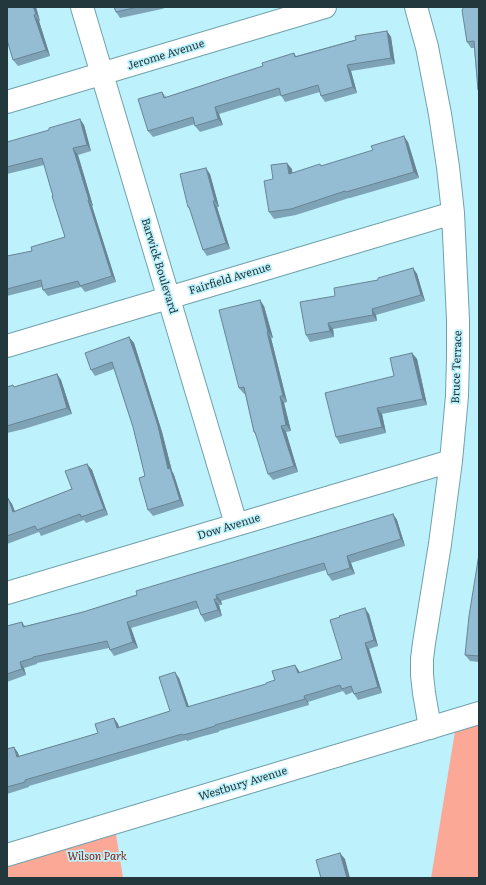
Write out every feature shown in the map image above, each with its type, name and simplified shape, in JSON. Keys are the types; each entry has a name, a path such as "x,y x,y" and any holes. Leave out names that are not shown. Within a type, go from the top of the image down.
{"street":[{"name":"Barwick Boulevard","path":"82,7 236,524"},
{"name":"Jerome Avenue","path":"7,102 325,7"},
{"name":"Bruce Terrace","path":"416,7 427,47 440,114 448,167 453,213 458,304 457,396 451,460 441,537 422,659 424,693 430,728"},
{"name":"Fairfield Avenue","path":"7,346 453,213"},
{"name":"Dow Avenue","path":"7,593 451,460"},
{"name":"Westbury Avenue","path":"7,855 479,713"}],"green space":[{"path":"479,718 479,878 431,878 456,725"},
{"name":"Wilson Park","path":"115,828 123,878 7,878 7,864"}],"building":[{"path":"7,7 33,7 36,14 34,15 46,50 13,60 7,40"},
{"path":"114,7 138,7 116,12"},
{"path":"463,7 479,7 479,90 474,41 467,42 462,10"},
{"path":"387,31 391,58 347,65 353,87 321,96 318,85 281,96 279,88 215,107 218,119 195,126 193,117 148,131 138,99 162,92 164,98 263,66 262,63 294,53 295,57 356,40 355,36"},
{"path":"80,119 87,145 73,148 112,276 80,286 78,281 43,290 41,280 7,289 7,256 32,251 31,247 65,237 42,158 7,167 7,142"},
{"path":"404,136 414,172 346,192 345,191 291,209 269,212 264,181 273,179 271,165 287,163 289,174 373,150 371,146"},
{"path":"206,168 215,201 213,201 226,243 203,250 188,207 180,174"},
{"path":"413,268 421,295 372,309 373,315 328,323 330,331 306,335 300,302 335,296 334,288 378,280 378,278"},
{"path":"260,300 283,396 280,396 286,425 281,426 294,466 268,474 254,432 244,387 239,388 219,310"},
{"path":"129,337 158,426 168,469 170,468 180,500 148,510 139,478 145,476 133,427 112,362 91,370 85,353"},
{"path":"412,353 423,399 377,408 382,427 336,437 325,393 394,376 390,358"},
{"path":"57,374 67,408 7,426 7,387 13,385 14,387"},
{"path":"87,464 104,509 81,517 80,514 37,530 35,526 7,536 7,498 13,512 72,489 65,471"},
{"path":"393,514 401,539 347,556 350,568 328,575 324,563 216,595 217,599 214,599 218,610 201,615 196,601 127,622 133,642 110,650 107,641 33,657 20,662 22,669 7,674 7,626 22,622 23,627 83,612 137,595 136,591"},
{"path":"479,554 479,656 465,655 469,616"},
{"path":"365,608 374,640 365,643 378,687 354,694 351,686 342,689 340,685 304,696 305,699 25,780 25,782 7,787 7,749 14,747 17,757 98,733 95,724 114,718 117,728 170,711 159,677 175,672 187,707 266,684 275,680 272,671 295,665 298,673 342,659 330,620"},
{"path":"340,853 347,878 321,878 316,860"}]}
